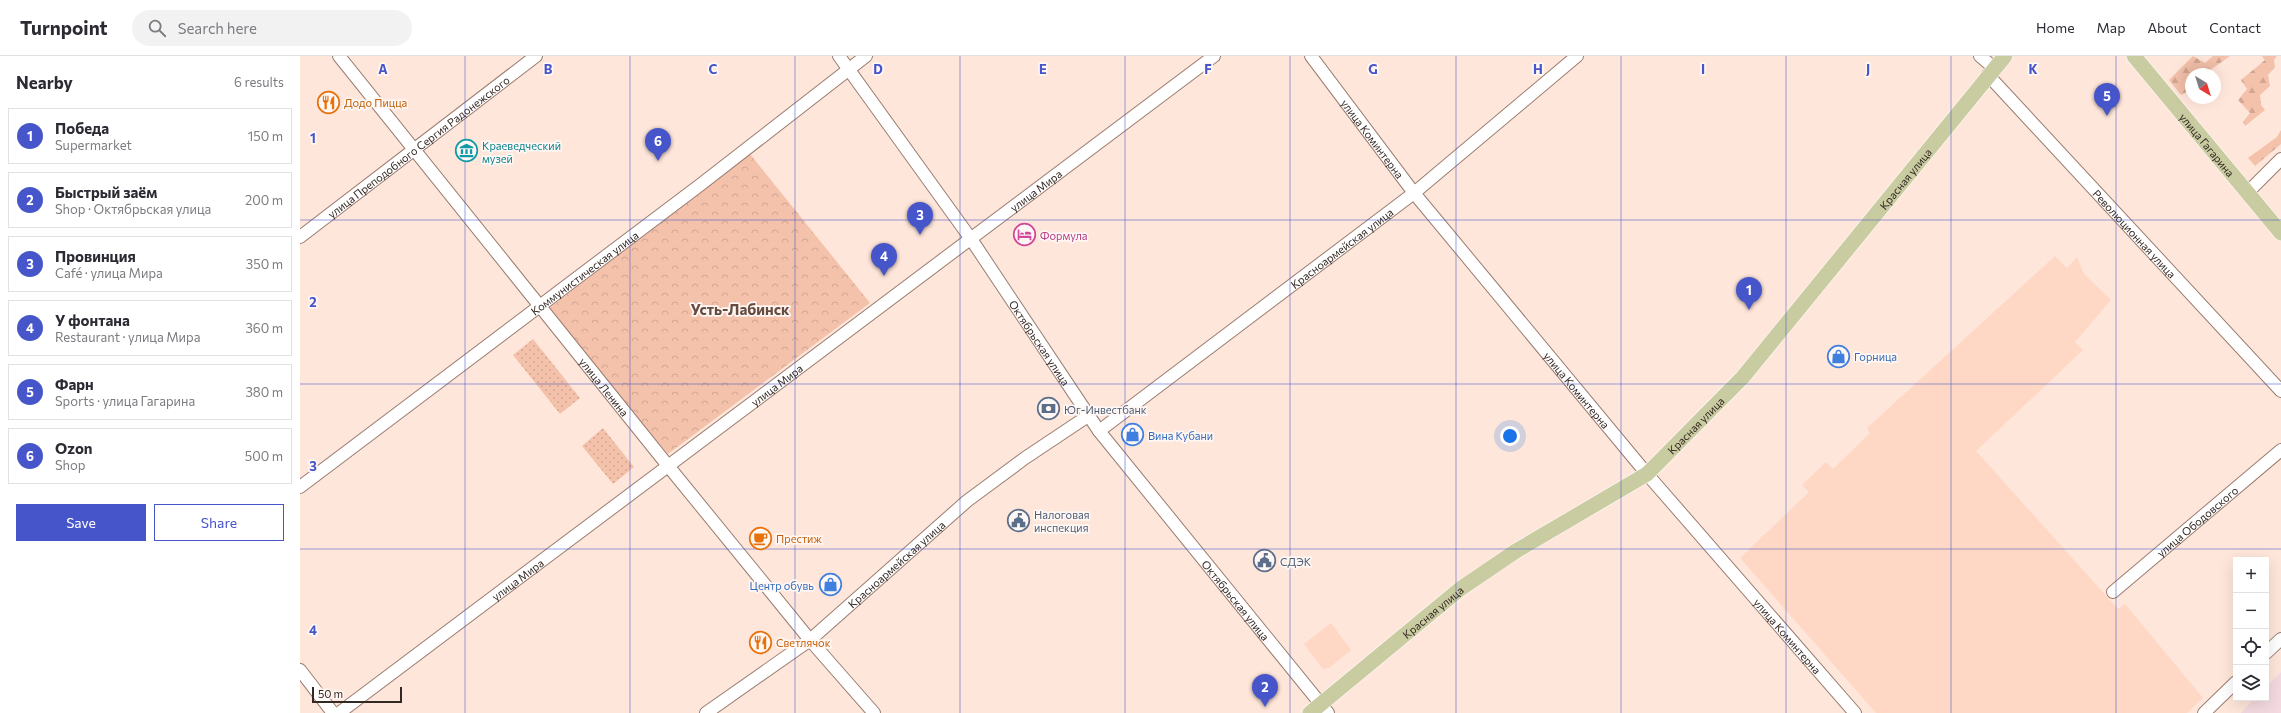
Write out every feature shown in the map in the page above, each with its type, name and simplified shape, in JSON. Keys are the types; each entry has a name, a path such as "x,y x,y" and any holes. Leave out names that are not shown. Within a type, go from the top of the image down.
{"main road":[{"name":"Красная улица","path":"1319,710 1460,589 1516,551 1646,474 1742,377 1991,71 2005,56"},
{"name":"улица Гагарина","path":"2134,56 2246,193 2281,233"}],"street":[{"name":"улица Ленина","path":"339,56 669,467 810,640 874,713"},
{"name":"улица Преподобного Сергия Радонежского","path":"300,237 536,56"},
{"name":"Октябрьская улица","path":"839,56 971,239 1099,431 1319,710"},
{"name":"Коммунистическая улица","path":"300,487 700,185 866,56"},
{"name":"улица Мира","path":"339,713 669,467 1214,56"},
{"name":"улица Коминтерна","path":"1311,56 1414,193 1646,474 1855,713"},
{"name":"Красноармейская улица","path":"1099,431 1414,193 1576,56"},
{"name":"Революционная улица","path":"1980,56 1991,71 2281,392"},
{"path":"2246,193 2281,159"},
{"name":"Красноармейская улица","path":"706,713 810,640 967,501 1088,416"},
{"name":"улица Ободовского","path":"2113,592 2281,450"},
{"path":"2269,650 2281,639"},
{"path":"300,670 333,713"},
{"path":"2204,713 2233,685"}],"shaded area":[{"path":"2055,256 2067,268 2077,257 2084,274 2111,300 2075,342 2083,350 1976,451 2118,609 2125,604 2203,698 2187,713 1876,713 1740,558 1809,492 1802,485 1826,462 1833,469 1870,433 1867,428"},
{"path":"1331,623 1351,650 1329,668 1323,669 1304,644"},
{"path":"2281,672 2281,713 2241,713 2252,701 2269,701 2269,684"}],"green space":[{"path":"2193,56 2205,63 2213,56 2230,56 2213,68 2185,68 2185,93 2181,95 2169,80"},
{"path":"2262,56 2277,56 2274,60 2275,67 2268,75 2270,86 2260,95 2261,105 2265,110 2245,126 2243,122 2250,113 2238,100 2247,89 2241,80 2265,60"},
{"path":"2281,130 2281,144 2255,166 2248,158 2277,137"},
{"path":"750,154 870,303 668,454 548,309"},
{"path":"533,339 580,398 560,414 513,355"},
{"path":"603,428 634,467 613,484 582,446"}],"place":[{"name":"Додо Пицца","path":"328,102"},
{"name":"Фарн","path":"2107,116"},
{"name":"Краеведческий музей","path":"466,151"},
{"name":"Ozon","path":"658,161"},
{"name":"Провинция","path":"920,235"},
{"name":"Формула","path":"1025,235"},
{"name":"У фонтана","path":"884,276"},
{"name":"Победа","path":"1749,310"},
{"name":"Горница","path":"1838,356"},
{"name":"Юг-Инвестбанк","path":"1048,409"},
{"name":"Вина Кубани","path":"1132,435"},
{"name":"Налоговая инспекция","path":"1019,520"},
{"name":"Престиж","path":"760,538"},
{"name":"СДЭК","path":"1264,561"},
{"name":"Центр обувь","path":"830,585"},
{"name":"Светлячок","path":"761,642"},
{"name":"Быстрый заём","path":"1265,707"}],"district":[{"name":"Усть-Лабинск","path":"740,309"}]}
